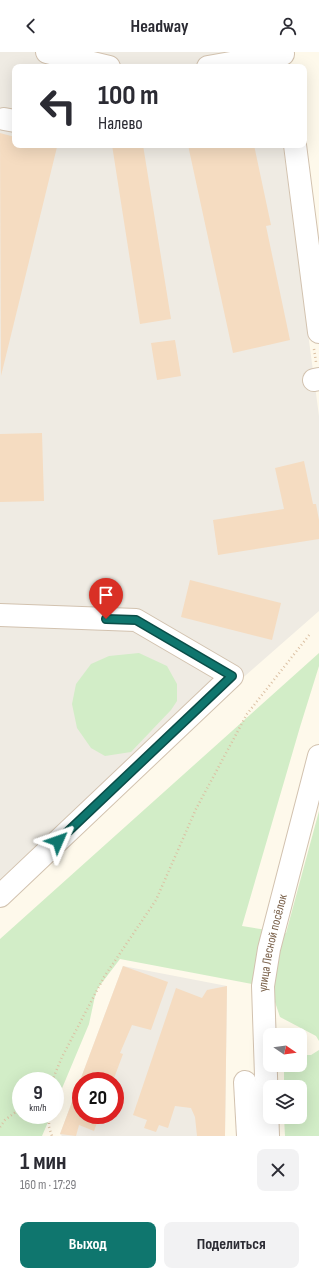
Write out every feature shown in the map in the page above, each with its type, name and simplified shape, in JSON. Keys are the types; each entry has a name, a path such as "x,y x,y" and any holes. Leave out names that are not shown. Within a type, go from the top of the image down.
{"street":[{"path":"47,52 97,64"},
{"path":"233,64 283,58"},
{"path":"295,148 319,332"},
{"path":"0,615 136,620 232,676 0,896"},
{"name":"улица Лесной посёлок","path":"268,1136 263,986 269,949 319,756"},
{"path":"246,1082 248,1136"}],"path":[{"path":"56,1072 62,1057 104,977 156,900 196,809 247,714 310,634"},
{"path":"0,1127 5,1120 12,1115"},
{"path":"49,1124 52,1136"}],"shaded area":[{"path":"0,52 270,52 272,64 12,64 12,148 283,148 319,416 319,611 0,891"},
{"path":"123,966 227,986 225,1136 62,1136 60,1134 72,1102 72,1124 124,1124 124,1072 83,1072"}],"green space":[{"path":"139,653 167,666 177,684 177,701 171,710 131,752 105,756 91,748 77,728 72,704 76,684 91,664 109,656"},
{"path":"319,653 319,666 242,926 286,933 319,811 319,1041 316,1036 307,1031 307,1028 301,1028 280,1017 271,990 263,986 120,959 98,988 89,1024 64,1084 64,1072 12,1072 12,1124 47,1124 42,1136 0,1136 0,939"},
{"path":"319,1050 319,1136 285,1136 284,1124 307,1124 307,1080 284,1080 284,1072 307,1072 307,1055 311,1055"}],"building":[{"path":"0,133 12,136 12,148 57,148 1,376"},
{"path":"112,148 143,148 171,319 140,324"},
{"path":"189,148 255,148 271,225 266,226 290,340 233,353"},
{"path":"175,340 181,376 157,380 151,343"},
{"path":"42,433 44,501 0,502 0,434"},
{"path":"304,461 313,504 316,504 319,520 319,539 218,555 213,520 284,509 275,468"},
{"path":"190,580 281,603 272,640 181,617"},
{"path":"123,966 168,982 151,1030 132,1025 120,1053 123,1054 116,1072 83,1072"},
{"path":"227,986 225,1136 197,1136 195,1117 191,1108 175,1106 168,1128 159,1125 156,1132 144,1128 147,1120 133,1115 176,988 202,998 207,990"},
{"path":"72,1102 72,1124 97,1124 94,1131 79,1125 76,1136 60,1134"}],"route":[{"path":"58,841 232,676 136,620 106,619"}]}
